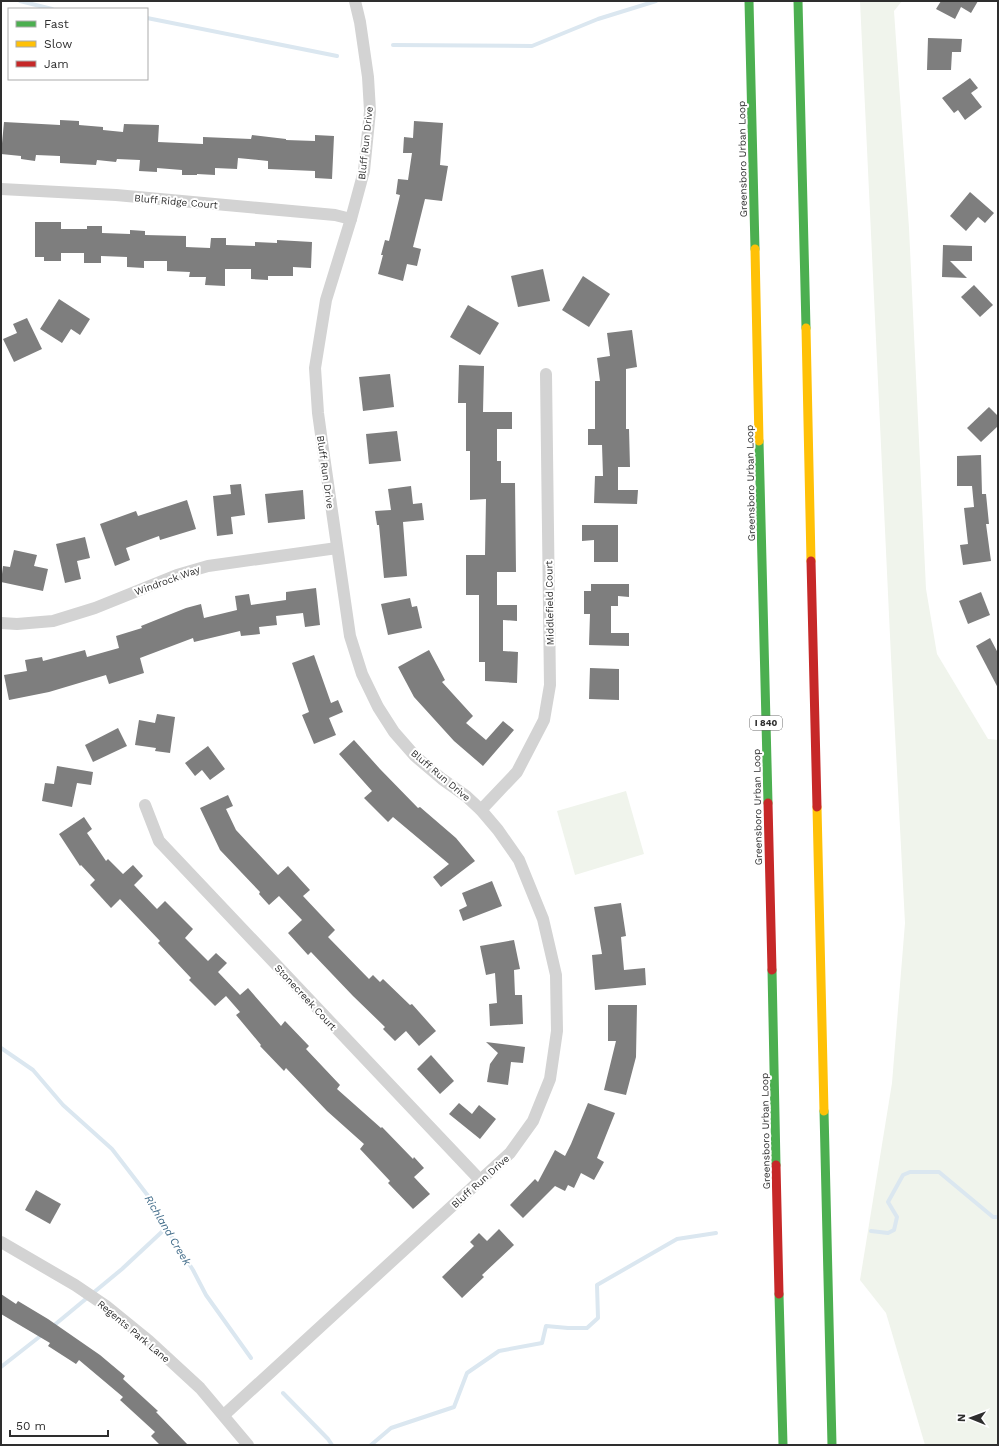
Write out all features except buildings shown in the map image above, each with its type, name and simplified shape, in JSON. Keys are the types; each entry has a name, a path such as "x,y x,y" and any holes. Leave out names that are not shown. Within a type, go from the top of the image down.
{"highway":[{"name":"Greensboro Urban Loop","path":"749,1 783,1445"},
{"path":"798,1 832,1445"}],"street":[{"name":"Bluff Run Drive","path":"224,1415 510,1153 533,1121 550,1080 557,1031 556,975 543,919 519,860 481,810 466,796 415,756 394,732 378,707 362,674 350,636 318,413 316,368 326,300 364,171 370,111 368,77 360,22 354,1"},
{"name":"Bluff Ridge Court","path":"1,191 116,196 335,215 351,219"},
{"name":"Middlefield Court","path":"481,810 517,772 544,720 550,685 546,374"},
{"name":"Windrock Way","path":"1,623 17,624 53,621 95,608 177,575 208,566 337,548"},
{"name":"Stonecreek Court","path":"145,805 159,840 480,1180"},
{"name":"Regents Park Lane","path":"1,1242 76,1285 106,1306 149,1340 195,1383 224,1415 248,1445"}],"shaded area":[{"path":"860,1 902,1 894,11 909,228 926,589 937,654 988,739 998,740 998,1445 925,1445 886,1313 860,1280 892,1083 905,923"},
{"path":"626,791 644,854 575,875 557,811"}],"waterway":[{"path":"20,1 48,8"},
{"path":"393,45 532,46 598,19 656,1"},
{"path":"148,18 337,56"},
{"name":"Richland Creek","path":"1,1048 33,1070 63,1105 112,1149 152,1201 166,1228 193,1270 206,1295 251,1358"},
{"path":"871,1231 888,1233 894,1230 897,1217 888,1202 903,1175 910,1172 939,1172 993,1217 998,1217"},
{"path":"52,1327 122,1269 166,1228"},
{"path":"371,1445 391,1428 454,1407 467,1373 499,1351 542,1343 546,1326 587,1328 598,1318 597,1285 677,1239 716,1233"},
{"path":"1,1367 43,1334"},
{"name":"Richland Creek","path":"283,1393 328,1439 332,1445"}],"traffic: fast":[{"path":"749,1 755,249"},
{"path":"798,1 806,328"},
{"path":"759,441 768,803"},
{"path":"772,970 776,1165"},
{"path":"824,1111 832,1445"},
{"path":"779,1294 783,1445"}],"traffic: slow":[{"path":"755,249 759,441"},
{"path":"806,328 811,561"},
{"path":"817,807 824,1111"}],"traffic: jam":[{"path":"811,561 817,807"},
{"path":"768,803 772,970"},
{"path":"776,1165 779,1294"}]}
